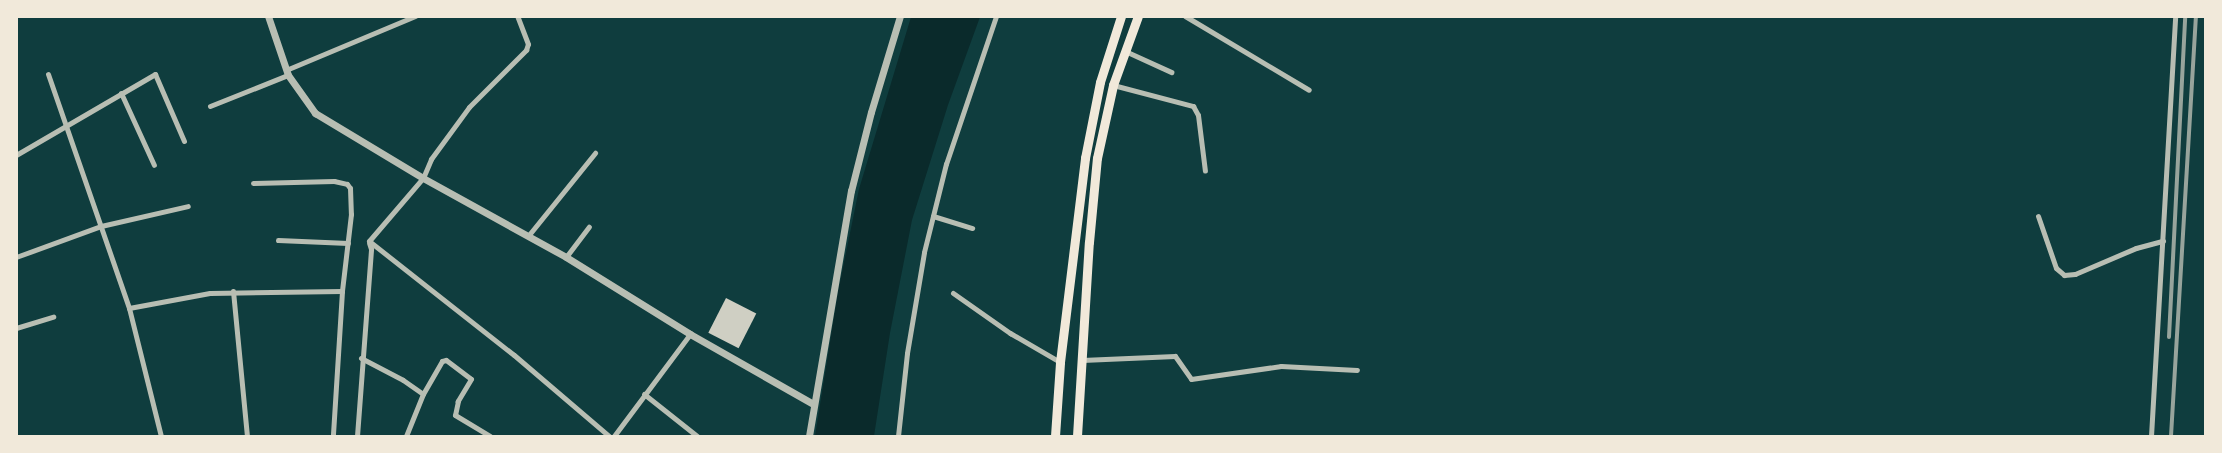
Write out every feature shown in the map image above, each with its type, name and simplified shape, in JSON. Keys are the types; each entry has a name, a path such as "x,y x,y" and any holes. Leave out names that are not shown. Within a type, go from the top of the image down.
{"main road":[{"path":"1054,436 1060,362 1085,158 1100,82 1121,16"},
{"path":"1077,436 1097,158 1113,85 1138,16"}],"street":[{"path":"268,16 287,73 315,113 423,178 566,257 690,334 813,404"},
{"path":"210,106 415,16"},
{"path":"369,241 423,178 431,159 469,107 526,50 528,44 517,16"},
{"path":"809,436 851,191 871,112 900,16"},
{"path":"898,436 907,353 933,216 946,164 996,16"},
{"path":"1185,16 1309,90"},
{"path":"2151,436 2175,16"},
{"path":"1124,50 1171,72"},
{"path":"48,74 129,308 161,436"},
{"path":"16,155 121,93 157,75 184,141"},
{"path":"1113,85 1192,106 1198,115 1205,171"},
{"path":"121,93 154,165"},
{"path":"528,236 596,153"},
{"path":"253,183 334,181 347,184 352,194 342,291 333,436"},
{"path":"16,257 100,226 188,206"},
{"path":"933,216 972,228"},
{"path":"2038,216 2056,268 2064,275 2074,274 2115,256 2163,241"},
{"path":"566,257 589,227"},
{"path":"278,240 348,243"},
{"path":"357,436 361,358 371,249 369,241"},
{"path":"369,241 514,355 612,436 690,334"},
{"path":"233,291 247,436"},
{"path":"129,308 210,292 342,291"},
{"path":"953,293 1010,333 1060,362"},
{"path":"16,328 53,316"},
{"path":"1082,360 1175,356 1191,379 1281,366 1357,370"},
{"path":"361,358 403,380 423,394"},
{"path":"406,436 423,394 442,361 446,360 471,379 458,401 455,414 490,436"},
{"path":"644,394 697,436"}],"water":[{"path":"911,17 980,17 948,105 912,220 890,333 874,436 815,436 838,292 859,189"}],"building":[{"path":"726,298 756,313 739,348 708,333"}],"railway":[{"path":"2169,337 2185,16"},
{"path":"2171,436 2196,16"}]}
